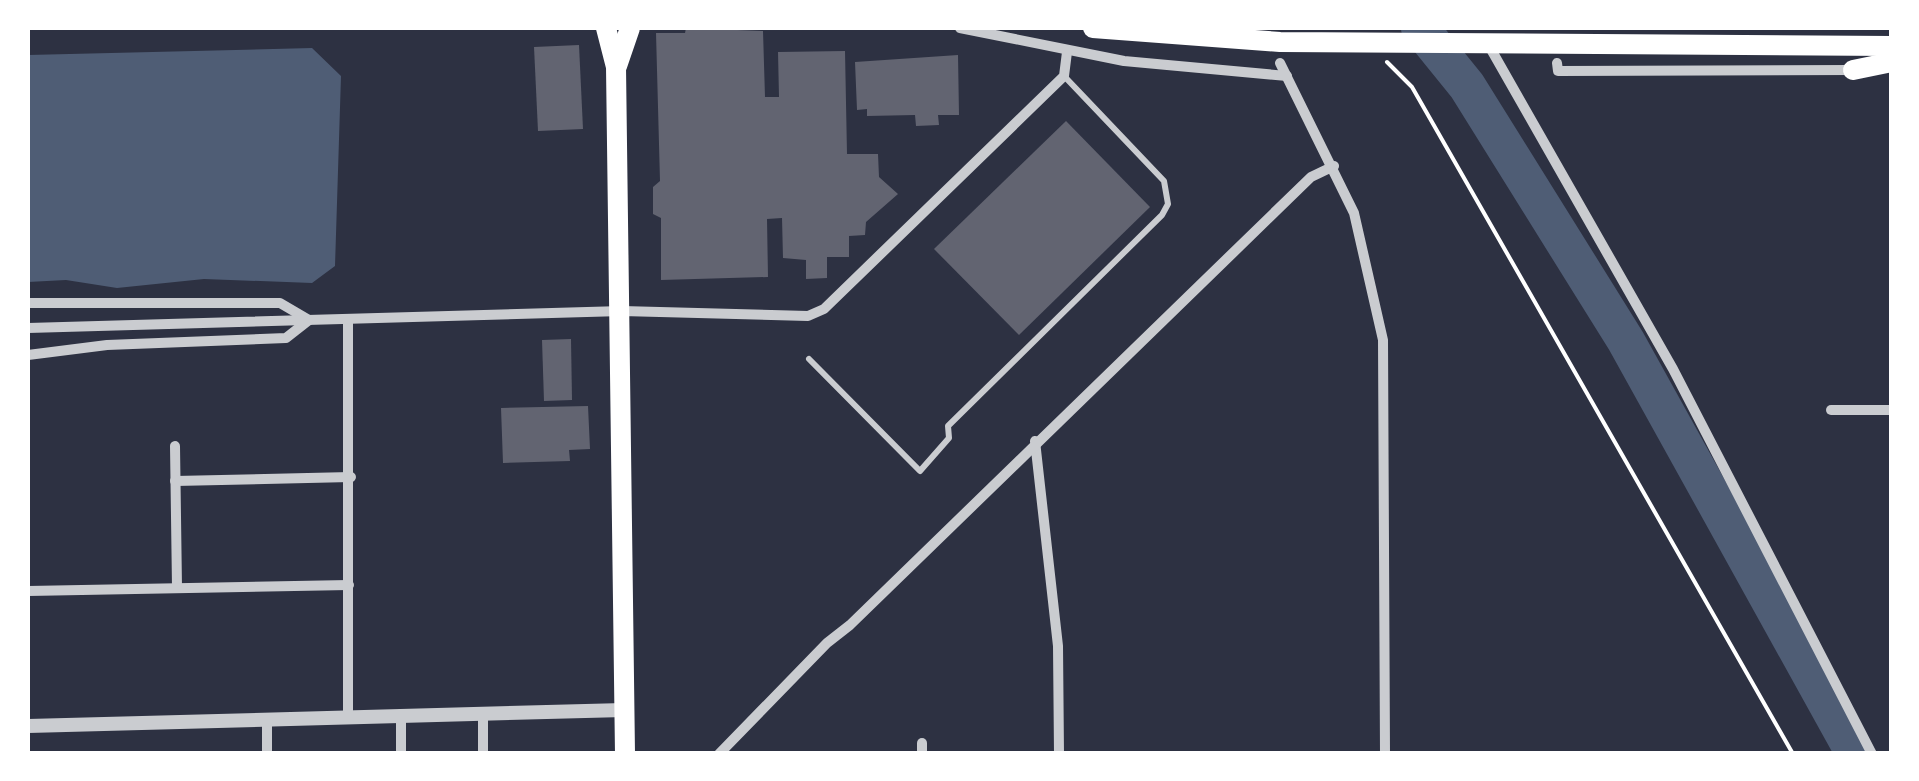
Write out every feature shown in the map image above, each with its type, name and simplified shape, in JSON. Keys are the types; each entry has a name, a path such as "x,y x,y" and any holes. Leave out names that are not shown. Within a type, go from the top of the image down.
{"highway":[{"path":"606,28 616,68 625,754"},
{"path":"616,68 630,28"},
{"path":"1092,28 1188,38 1381,44 1892,46"},
{"path":"1853,70 1892,62"}],"street":[{"path":"960,28 1067,52 1287,76"},
{"path":"1478,44 1673,369 1872,754"},
{"path":"28,328 622,311 745,312 797,319 824,309 1064,76 1067,52"},
{"path":"1280,63 1334,166 1361,234 1383,340 1385,754"},
{"path":"1557,63 1558,71 1853,70"},
{"path":"719,754 1035,441 1312,176 1334,166"},
{"path":"28,302 280,303 309,320"},
{"path":"348,319 348,715"},
{"path":"28,354 107,345 286,338 309,320"},
{"path":"1831,410 1892,410"},
{"path":"1035,441 1058,646 1060,754"},
{"path":"175,446 177,587"},
{"path":"175,481 351,477"},
{"path":"28,591 349,584"},
{"path":"28,726 624,710"},
{"path":"483,712 483,754"},
{"path":"401,714 401,754"},
{"path":"267,754 268,718"}],"lane":[{"path":"809,359 920,471 949,438 948,426 1162,214 1168,204 1164,180 1064,76"}],"path":[{"path":"1381,44 1393,72 1412,86 1793,754"}],"water":[{"path":"312,48 341,76 335,266 312,283 204,279 117,288 66,280 28,282 28,55"}],"building":[{"path":"686,28 763,31 765,97 779,97 778,52 845,51 847,154 878,154 879,177 898,194 866,222 865,235 849,236 849,257 827,257 827,278 806,279 806,260 783,258 782,218 767,219 768,277 661,280 661,218 653,214 653,187 660,181 656,33 685,33"},
{"path":"579,45 583,129 538,131 534,47"},
{"path":"958,55 959,115 938,115 939,125 916,126 915,115 867,116 867,109 857,110 855,62"},
{"path":"1066,121 1150,207 1019,335 934,249"},
{"path":"571,339 572,400 544,401 542,340"},
{"path":"588,406 590,449 569,450 570,461 503,463 501,408"}],"waterway":[{"path":"1420,28 1467,86 1626,341 1855,754"}]}
